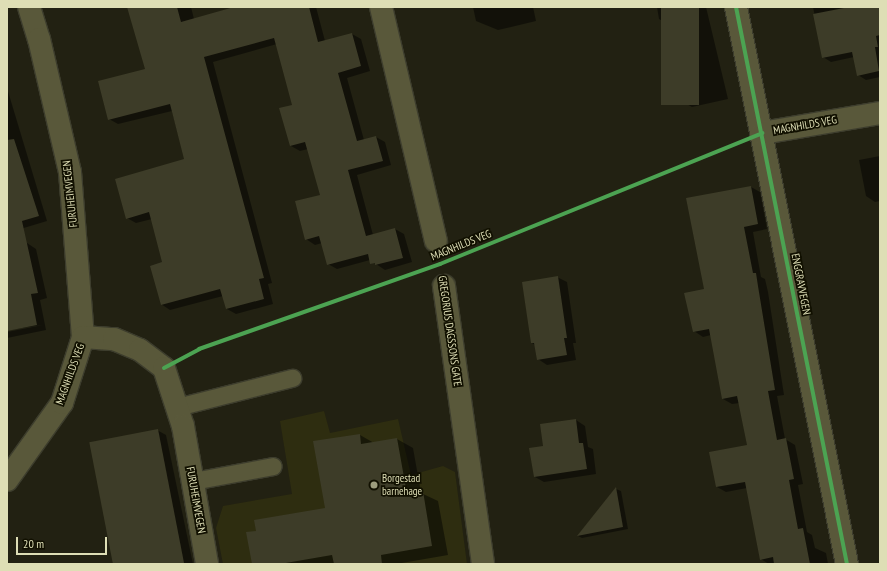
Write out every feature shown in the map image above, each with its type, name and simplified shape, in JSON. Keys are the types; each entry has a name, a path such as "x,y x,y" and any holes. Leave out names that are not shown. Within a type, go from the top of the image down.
{"street":[{"name":"FURUHEIMVEGEN","path":"29,7 40,39 70,172 83,337"},
{"path":"381,7 436,241"},
{"name":"ENGGRAVVEGEN","path":"736,7 847,564"},
{"name":"MAGNHILDS VEG","path":"762,133 880,113"},
{"name":"GREGORIUS DAGSSONS GATE","path":"444,286 483,564"},
{"name":"MAGNHILDS VEG","path":"7,480 62,403 83,337 114,339 140,350 164,368"},
{"name":"FURUHEIMVEGEN","path":"164,368 183,426 207,564"}],"lane":[{"path":"177,407 292,378"},
{"path":"193,481 274,466"}],"shaded area":[{"name":"Borgestad barnehage","path":"324,411 330,433 398,419 411,475 443,466 455,472 467,564 223,564 216,528 223,506 292,494 280,421"}],"building":[{"path":"127,7 177,7 181,22 234,7 309,7 318,42 352,33 361,66 338,73 357,141 376,136 383,161 348,170 366,236 395,228 403,258 375,265 375,263 370,264 368,254 327,265 319,236 305,240 295,201 320,195 305,142 290,146 279,108 292,105 274,38 204,57 264,278 259,279 264,299 226,309 220,289 161,305 150,266 162,262 149,212 126,219 115,179 184,159 170,104 108,120 98,81 145,69"},
{"path":"661,7 699,7 699,105 661,105"},
{"path":"849,7 880,7 880,35 876,36 878,47 875,47 879,71 857,76 852,52 822,58 813,14"},
{"path":"14,139 39,216 22,221 38,293 31,294 37,325 7,331 7,140"},
{"path":"751,186 758,224 744,227 753,273 756,273 775,390 768,391 777,440 786,438 794,479 789,480 798,529 803,528 810,564 774,564 773,557 760,560 745,482 716,487 709,452 747,445 737,396 722,399 709,329 693,332 684,293 704,289 686,198"},
{"path":"558,276 567,338 564,338 567,355 537,360 534,343 531,343 522,282"},
{"path":"576,419 579,443 583,443 587,469 534,477 529,448 543,446 540,424"},
{"path":"158,429 184,564 113,564 89,442"},
{"path":"360,434 361,444 397,438 407,494 423,491 432,546 381,555 382,564 334,564 332,555 280,564 252,564 246,532 256,531 254,520 325,508 313,441"},
{"path":"616,487 623,527 577,536"}],"cycle path":[{"path":"736,7 847,564"},
{"path":"164,368 199,349 440,264 762,133"}],"place":[{"name":"Borgestad barnehage","path":"374,485"}]}
